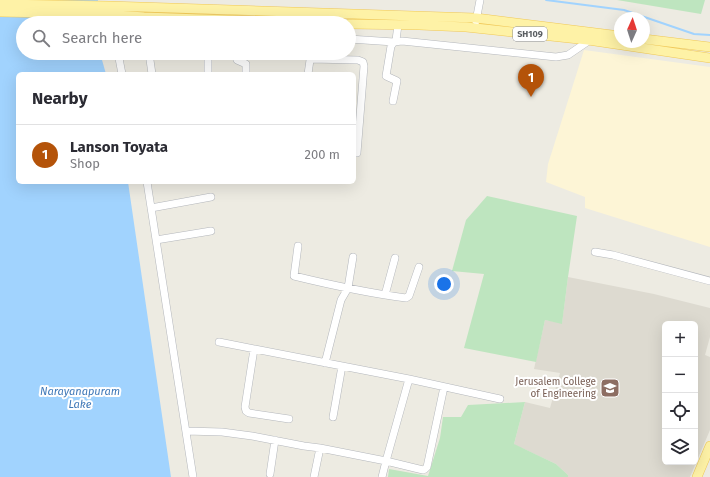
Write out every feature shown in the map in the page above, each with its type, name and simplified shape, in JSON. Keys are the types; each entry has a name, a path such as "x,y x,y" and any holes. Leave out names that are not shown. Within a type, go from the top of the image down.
{"main road":[{"name":"SH109","path":"0,4 110,11 128,16"},
{"name":"SH109","path":"0,12 110,11 476,18 614,35"},
{"name":"SH109","path":"356,24 419,25 474,28 590,40 710,58"},
{"path":"650,40 710,47"},
{"path":"697,477 710,446"}],"street":[{"path":"474,28 480,2"},
{"path":"393,101 397,81 386,76 391,46 396,40 398,25"},
{"path":"356,39 394,42 402,41 556,57 568,55 590,40"},
{"path":"119,60 122,72"},
{"path":"151,60 152,72"},
{"path":"208,60 208,72"},
{"path":"237,60 246,64 246,72"},
{"path":"308,72 310,60"},
{"path":"356,60 363,62 364,66 358,96 356,153"},
{"path":"147,184 193,477"},
{"path":"151,208 211,197"},
{"path":"156,240 211,232"},
{"path":"298,246 294,276 385,295 406,298 409,296 419,267"},
{"path":"595,252 612,255 710,281"},
{"path":"325,362 341,300 348,288 353,256"},
{"path":"385,295 395,258"},
{"path":"219,342 409,379 500,399"},
{"path":"254,349 245,407 246,411 249,413 289,419"},
{"path":"333,418 342,366"},
{"path":"382,477 409,379"},
{"path":"186,431 222,432 252,436 386,461 423,470 427,467 444,387"},
{"path":"270,474 275,440"},
{"path":"314,477 320,448"}],"shaded area":[{"path":"584,50 710,67 710,247 585,208 585,197 546,182 548,164"},
{"name":"Jerusalem College of Engineering","path":"568,277 654,294 710,308 710,337 705,355 710,357 710,430 698,458 698,321 662,321 662,465 695,465 690,477 568,477 568,475 556,464 524,449 515,447 514,444 525,402 550,408 560,373 534,369 545,320 562,323"}],"green space":[{"path":"617,0 705,0 701,14"},
{"path":"487,196 577,216 562,324 545,320 536,362 464,348 484,274 452,271 466,220"},
{"path":"525,402 514,444 556,464 568,475 568,477 388,477 389,469 428,476 440,438 443,417 461,417 468,405"}],"water":[{"name":"Narayanapuram Lake","path":"0,0 98,0 97,16 16,16 16,60 102,60 105,72 16,72 16,184 128,184 171,477 0,477"}],"waterway":[{"path":"546,0 624,10 694,34 710,35"}],"place":[{"name":"Lanson Toyata","path":"531,97"},
{"name":"Jerusalem College of Engineering","path":"610,388"}]}
